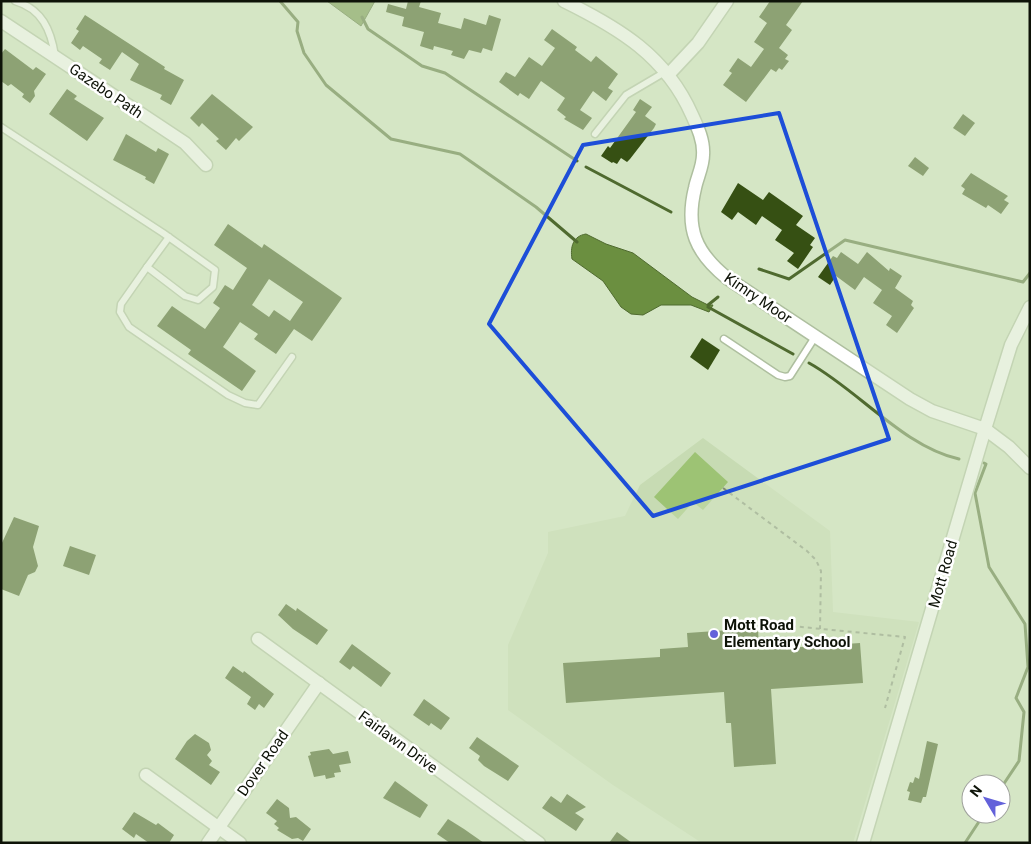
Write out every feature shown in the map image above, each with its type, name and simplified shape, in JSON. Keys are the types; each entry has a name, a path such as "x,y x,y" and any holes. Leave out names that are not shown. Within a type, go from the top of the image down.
{"street":[{"name":"Kimry Moor","path":"564,1 606,21 632,40 666,74 687,105 700,134 704,156 694,189 690,216 699,250 709,263 727,278 910,399 932,411 985,429 1009,447 1030,468"},
{"path":"666,74 698,43 727,1"},
{"name":"Gazebo Path","path":"1,21 185,143 206,165"},
{"name":"Mott Road","path":"863,843 1011,345 1030,307"},
{"name":"Fairlawn Drive","path":"258,639 540,843"},
{"name":"Dover Road","path":"208,843 319,683"},
{"path":"146,775 240,843"}],"lane":[{"path":"15,1 25,4 37,13 46,24 56,58"},
{"path":"595,134 626,95 666,74"},
{"path":"1,127 169,237 215,270 213,287 198,300 185,296 147,267"},
{"path":"169,237 121,304 120,312 129,327 228,395 246,403 258,405 292,357"},
{"path":"724,339 778,375 785,377 790,376 815,336"}],"path":[{"path":"723,488 807,551 820,566 820,629"},
{"path":"760,623 905,637 884,708"}],"highlighted area":[{"path":"779,113 889,439 653,516 489,324 583,145"}],"shaded area":[{"path":"327,1 375,1 361,26"},
{"path":"586,234 606,244 633,253 692,297 708,305 713,305 709,312 691,305 661,305 643,315 631,314 621,307 603,281 572,259 573,243 578,237"},
{"name":"Mott Road Elementary School","path":"703,438 830,531 833,612 919,622 853,843 702,843 613,785 508,710 508,645 548,553 548,532 625,516 640,485"},
{"path":"695,452 728,482 703,510 693,502 678,519 654,497"}],"building":[{"path":"408,1 421,1 419,7 441,13 438,23 461,29 464,18 486,25 489,15 501,19 492,51 483,48 481,53 469,50 464,59 451,55 453,51 434,46 433,50 420,46 424,32 402,26 404,17 386,12 388,4 406,9"},
{"path":"770,1 803,1 786,25 792,30 779,48 788,55 785,59 789,61 782,70 779,68 776,72 771,69 746,102 723,85 732,73 729,71 738,58 751,67 764,49 754,42 767,23 759,17"},
{"path":"85,15 165,67 164,69 184,80 171,105 160,99 162,95 130,80 139,64 122,52 110,70 99,63 102,59 83,46 80,50 71,43 79,31 76,29"},
{"path":"552,29 577,47 575,50 591,62 596,56 618,74 608,88 613,91 606,101 593,91 580,110 592,118 583,130 564,119 566,117 557,110 565,98 541,81 529,99 520,93 518,96 499,82 506,72 515,77 529,57 542,66 555,48 544,40"},
{"path":"5,49 33,70 36,67 46,74 34,91 35,96 30,103 22,97 24,94 11,84 8,86 1,81 1,54"},
{"path":"67,89 77,96 74,99 104,118 87,141 49,114"},
{"path":"212,94 253,127 239,141 236,138 226,150 216,141 219,139 202,123 199,127 190,118"},
{"path":"640,99 652,107 645,116 656,124 627,162 621,158 617,164 612,163 601,156 608,146 610,148 636,112 633,110"},
{"path":"963,114 975,123 965,136 953,128"},
{"path":"126,134 156,152 158,148 169,154 154,184 145,179 146,177 113,160"},
{"path":"915,157 929,168 923,176 908,166"},
{"path":"971,173 1008,196 1004,200 1009,203 1001,214 988,205 986,208 962,194 965,189 961,186"},
{"path":"738,183 763,200 769,192 803,216 796,225 815,238 810,245 813,247 798,269 787,261 794,253 775,240 782,230 762,216 756,225 738,212 732,220 721,212"},
{"path":"228,224 262,248 264,244 342,298 312,341 294,329 276,354 254,339 258,334 240,322 223,347 256,371 242,391 188,354 191,350 157,326 172,306 205,329 220,308 213,303 225,285 233,290 247,268 214,245","holes":["269,279 303,302 290,321 274,310 269,317 252,305"]},
{"path":"841,252 858,264 867,252 889,271 890,268 902,276 895,288 913,301 911,305 914,308 897,333 886,325 892,316 873,303 882,290 864,277 855,290 836,276 830,285 818,277 833,256 837,258"},
{"path":"702,338 720,350 708,370 690,357"},
{"path":"14,517 39,526 33,547 38,566 35,572 28,575 19,596 1,589 1,545"},
{"path":"70,546 96,555 89,575 63,566"},
{"path":"286,604 296,611 297,608 328,630 317,645 293,629 278,615"},
{"path":"758,628 759,650 860,643 863,683 771,689 776,764 734,767 731,723 726,723 724,692 566,703 563,663 660,657 660,649 688,647 687,633"},
{"path":"352,644 391,673 381,687 353,666 350,670 339,662"},
{"path":"233,666 243,673 244,671 274,694 264,708 259,704 255,710 247,704 251,697 225,678"},
{"path":"424,699 450,718 441,730 431,723 429,726 413,715"},
{"path":"195,734 209,743 211,750 207,755 212,761 209,765 220,772 211,785 175,759 187,741"},
{"path":"477,737 519,766 508,781 484,766 478,760 480,756 469,748"},
{"path":"927,741 938,744 926,797 923,797 921,803 908,800 910,792 907,791 910,782 913,783 915,777 919,779"},
{"path":"329,749 333,754 348,751 351,763 339,765 341,772 334,773 335,777 326,779 325,775 314,777 308,756 311,755 310,752"},
{"path":"395,781 428,805 420,818 383,798"},
{"path":"567,794 586,807 575,813 584,819 576,831 542,808 551,796 561,803"},
{"path":"277,799 289,808 290,818 296,817 311,829 303,841 298,838 292,839 277,830 279,828 274,824 277,821 266,813"},
{"path":"134,812 156,825 158,823 174,835 169,843 149,843 136,834 134,838 122,829"},
{"path":"448,819 484,843 450,843 437,834"},
{"path":"617,832 632,843 609,843"}],"waterway":[{"path":"280,1 298,22 297,31 304,53 326,85 391,139 460,154 536,207 577,242"},
{"path":"362,17 368,29 422,66 445,73 577,161"},
{"path":"586,167 671,212"},
{"path":"759,269 789,279 845,240 1023,282 1030,273"},
{"path":"708,305 718,297"},
{"path":"708,307 793,354"},
{"path":"809,363 827,374 919,443 939,453 959,459"},
{"path":"984,463 986,464 975,493 989,567 1025,624 1028,667 1016,698 1024,712 1019,761 1010,774"},
{"path":"965,843 977,824"}],"place":[{"name":"Mott Road Elementary School","path":"714,634"}]}
